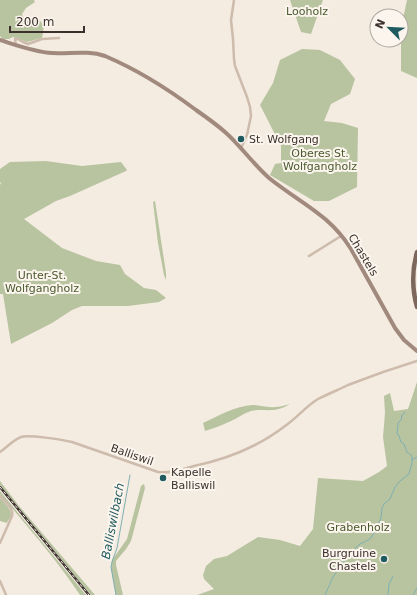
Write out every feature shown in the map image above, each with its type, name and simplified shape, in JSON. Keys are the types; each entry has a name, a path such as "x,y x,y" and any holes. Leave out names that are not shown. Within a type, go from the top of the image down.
{"main road":[{"path":"0,40 47,52 87,52 105,56 166,88 216,124 241,148"},
{"name":"Chastels","path":"241,148 263,172 276,183 323,216 333,225 351,249 395,328 404,340 417,351"},
{"path":"417,252 413,280 417,307"}],"street":[{"path":"234,0 231,20 235,66 247,97 251,116"},
{"path":"15,39 28,44 42,39 59,38"},
{"path":"9,43 15,39"},
{"path":"15,39 16,45"},
{"path":"241,148 247,135 253,112"},
{"path":"309,256 342,236"},
{"name":"Balliswil","path":"0,452 22,437 27,436 54,439 72,442 158,472 172,472 218,461 248,449 276,433 308,406 319,399 374,374 417,360"},
{"path":"0,496 13,512 0,543"},
{"path":"0,581 6,595"}],"green space":[{"path":"0,0 34,0 35,2 26,8 22,14 28,21 38,19 42,23 42,38 27,42 13,37 3,39 0,36"},
{"name":"Looholz","path":"290,0 323,0 311,34 301,32"},
{"path":"407,0 417,0 417,78 401,71 401,48 409,48 409,8 405,8"},
{"name":"Oberes St. Wolfgangholz","path":"302,49 320,50 340,60 355,79 350,94 331,104 324,121 342,123 358,128 357,187 329,201 314,201 270,175 275,164 281,163 281,146 260,105 273,83 280,60"},
{"name":"Unter-St. Wolfgangholz","path":"46,161 82,166 121,162 127,170 126,171 56,201 24,219 62,248 96,261 120,265 125,274 144,288 156,290 166,298 159,302 128,306 82,306 11,344 3,294 0,294 0,169 10,162"},
{"path":"155,201 166,280 158,243 153,202"},
{"name":"Grabenholz","path":"417,382 417,595 197,595 214,589 204,579 203,575 206,566 214,559 227,556 258,537 280,540 300,546 313,529 318,478 363,481 387,466 383,437 385,413 384,396 390,393 394,411 408,409"},
{"path":"290,404 275,410 251,411 225,424 205,431 203,423 233,409 253,405 279,407"},
{"path":"0,481 19,506 95,595 91,595 0,485"},
{"path":"144,484 145,488 131,541 116,561 123,595 116,595 111,568 112,560 127,539 141,486"},
{"path":"0,491 86,595 80,595 52,556 0,494"},
{"path":"0,498 11,512 7,523 0,521"}],"waterway":[{"path":"325,595 333,577 350,553 360,544 370,539 381,518 384,504 390,499 395,487 409,474 412,457 407,452 397,433 398,423 405,412"},
{"path":"412,460 417,457"},
{"name":"Balliswilbach","path":"116,595 111,567 117,548 130,475"},
{"path":"388,595 389,584 393,576"},
{"path":"413,595 417,588"}],"railway":[{"path":"0,487 89,595"}],"place":[{"name":"St. Wolfgang","path":"241,139"},
{"name":"Kapelle Balliswil","path":"163,478"},
{"name":"Burgruine Chastels","path":"384,559"}]}
